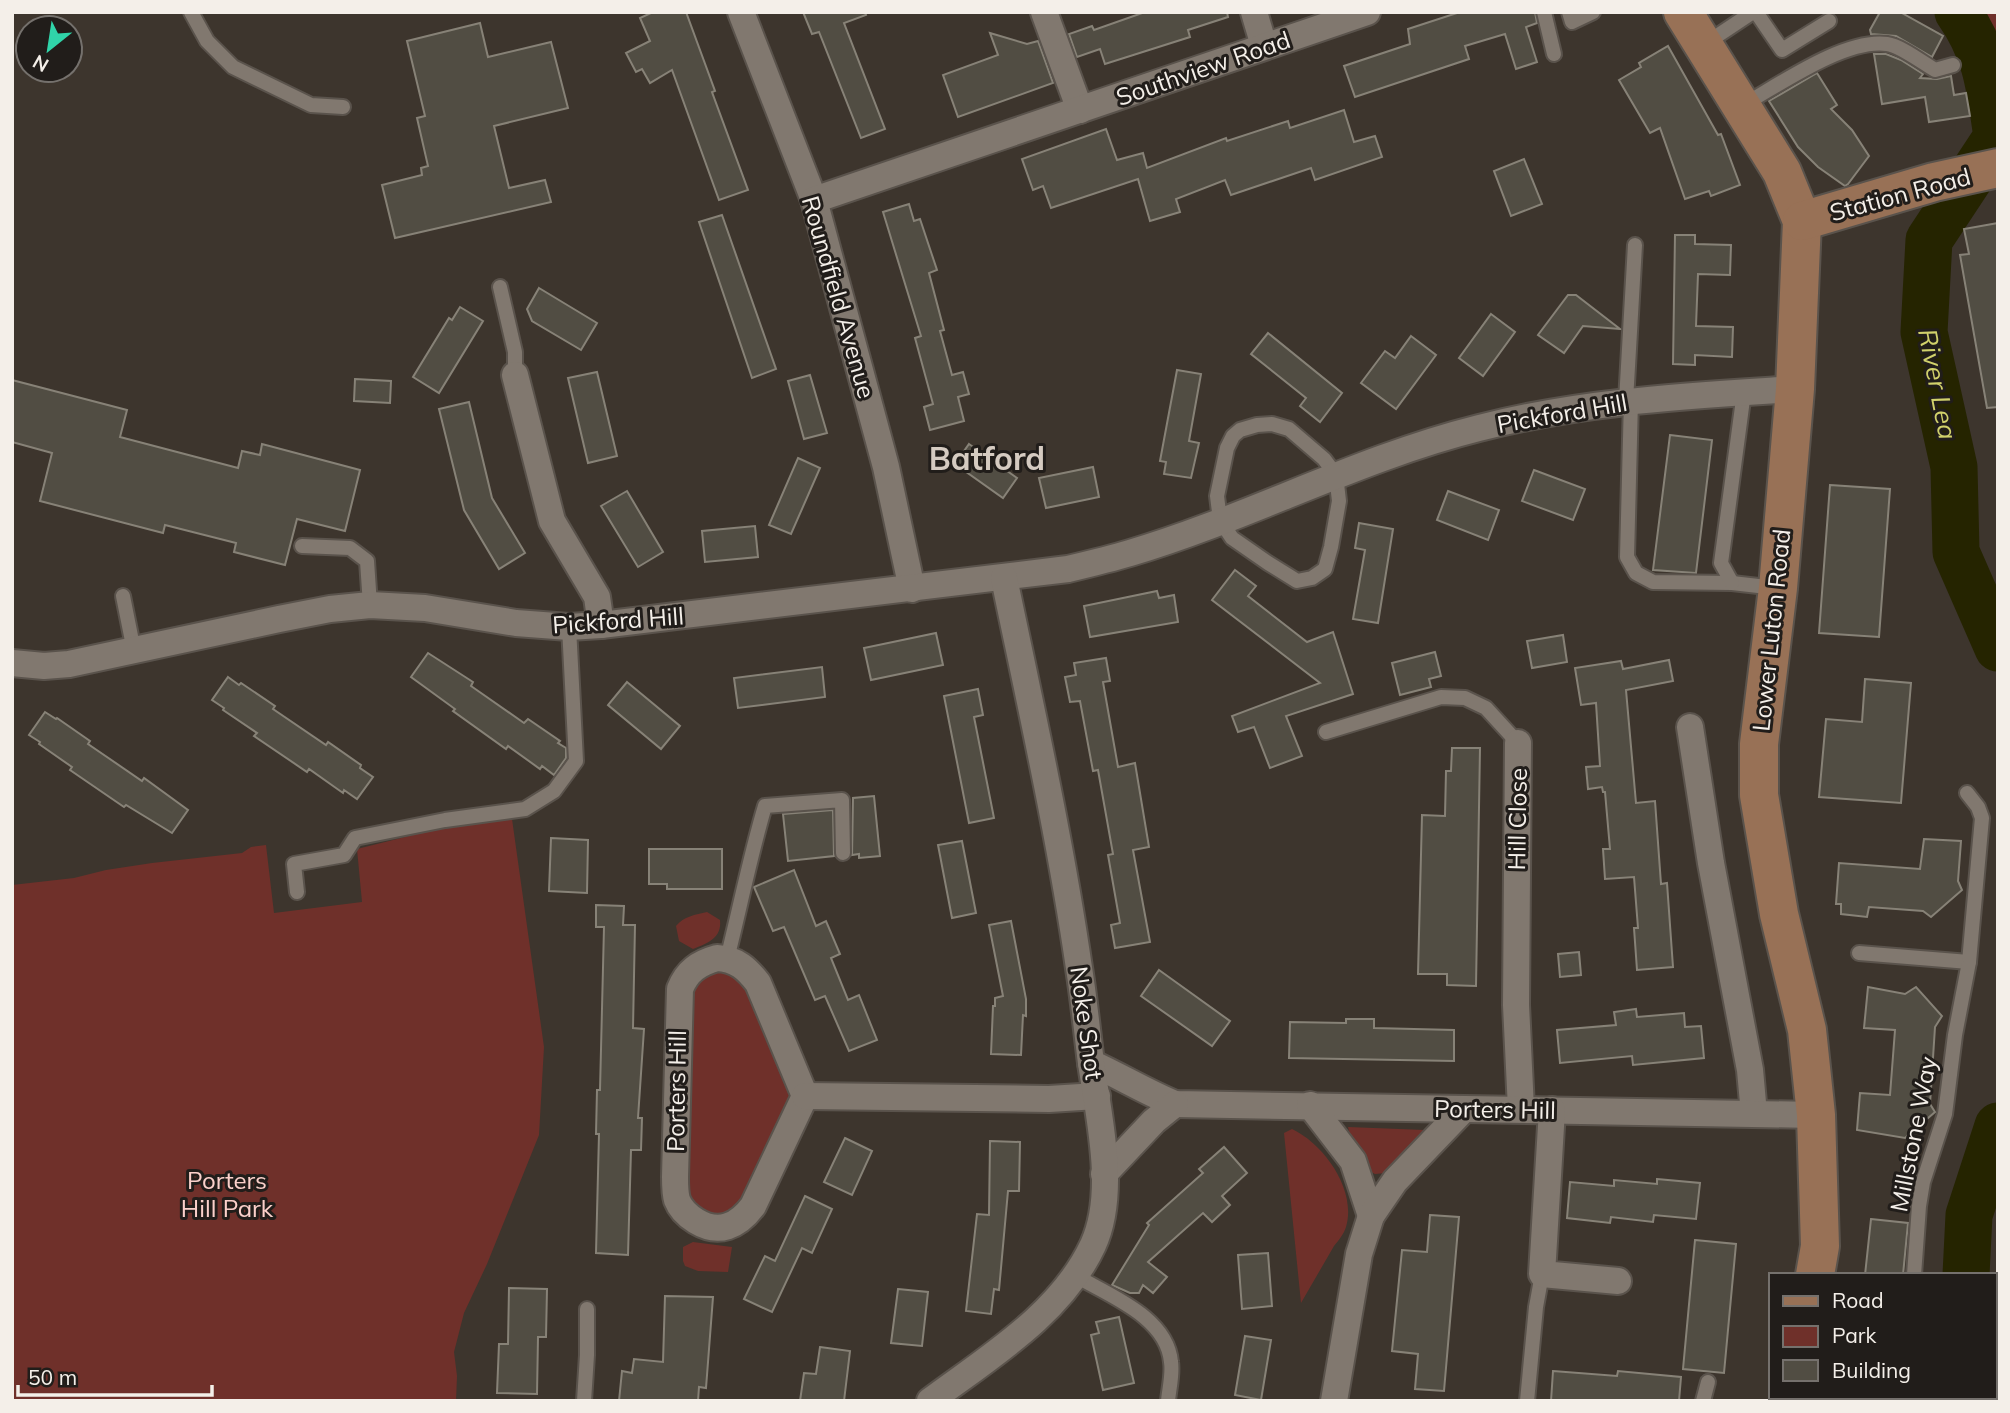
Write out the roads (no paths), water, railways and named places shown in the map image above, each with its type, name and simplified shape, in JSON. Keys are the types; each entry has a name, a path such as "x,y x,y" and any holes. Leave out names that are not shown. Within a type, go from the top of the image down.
{"main road":[{"name":"Lower Luton Road","path":"1683,12 1782,172 1802,221 1795,389 1778,589 1759,744 1759,795 1779,914 1807,1030 1816,1115 1820,1246 1815,1273"},
{"name":"Station Road","path":"1802,221 1934,182 1998,168"}],"street":[{"name":"Roundfield Avenue","path":"741,12 814,200 886,467 912,589"},
{"path":"1044,12 1080,110"},
{"path":"1254,12 1264,46"},
{"name":"Southview Road","path":"814,200 1367,12"},
{"path":"515,375 550,514 597,597 601,625"},
{"name":"Pickford Hill","path":"12,663 44,666 69,664 305,614 370,605 425,608 516,623 569,627 1068,569 1131,553 1336,475 1478,428 1563,409 1628,400 1795,389"},
{"name":"Noke Shot","path":"930,1401 1055,1303 1076,1276 1094,1244 1101,1221 1104,1174 1097,1096 1079,967 1051,806 1004,578"},
{"path":"1690,727 1711,863 1750,1070 1754,1114"},
{"name":"Hill Close","path":"1518,743 1516,1005 1521,1109"},
{"path":"727,959 747,969 758,983 805,1096 1049,1099 1097,1096"},
{"name":"Porters Hill","path":"727,959 705,961 694,968 684,978 680,989 675,1177 678,1203 684,1210 699,1223 712,1228 722,1229 745,1217 753,1206 805,1096"},
{"name":"Porters Hill","path":"1091,1063 1175,1104 1816,1115"},
{"path":"1104,1174 1154,1121 1175,1104"},
{"path":"1310,1105 1353,1161 1371,1216"},
{"path":"1334,1401 1359,1254 1371,1216 1395,1181 1464,1109"},
{"path":"1552,1110 1542,1274 1618,1281"}],"lane":[{"path":"191,12 207,41 233,67 311,105 343,107"},
{"path":"1544,12 1554,54"},
{"path":"1569,12 1572,22 1593,12"},
{"path":"1703,45 1755,12 1783,50 1829,21"},
{"path":"1743,106 1833,54 1876,44 1890,44 1935,71 1953,65"},
{"path":"1635,245 1628,400 1627,556 1636,573 1653,582 1732,583 1778,589"},
{"path":"500,287 515,352 515,375"},
{"path":"1732,583 1721,564 1744,392"},
{"path":"1272,424 1289,429 1324,458 1336,475 1339,500 1331,547 1325,569 1312,579 1297,581 1268,564 1232,538 1220,520 1217,496 1227,448 1233,436 1240,430 1272,424"},
{"path":"302,546 349,548 366,561 370,605"},
{"path":"123,596 134,651"},
{"path":"297,892 294,864 344,855 355,838 445,820 525,809 554,791 576,761 569,627"},
{"name":"Hill Close","path":"1326,732 1441,697 1465,698 1486,708 1518,743"},
{"name":"Millstone Way","path":"1914,1273 1921,1194 1945,1114 1955,1035 1969,962 1982,818 1978,807 1967,793"},
{"path":"727,959 740,911 748,864 765,806 842,800 843,853"},
{"path":"1859,953 1969,962"},
{"path":"1527,1401 1542,1274"},
{"path":"1076,1276 1143,1315 1164,1339 1171,1362 1168,1401"},
{"path":"584,1401 587,1309"},
{"path":"1703,1401 1708,1382"}],"waterway":[{"name":"River Lea","path":"1958,12 1968,27 1986,72 1997,137 1929,240 1924,332 1954,467 1956,552 1998,648"},
{"name":"River Lea","path":"1966,1273 1969,1215 1998,1126"}],"district":[{"name":"Batford","path":"987,458"}],"park label":[{"name":"Porters Hill Park","path":"227,1194"}]}
